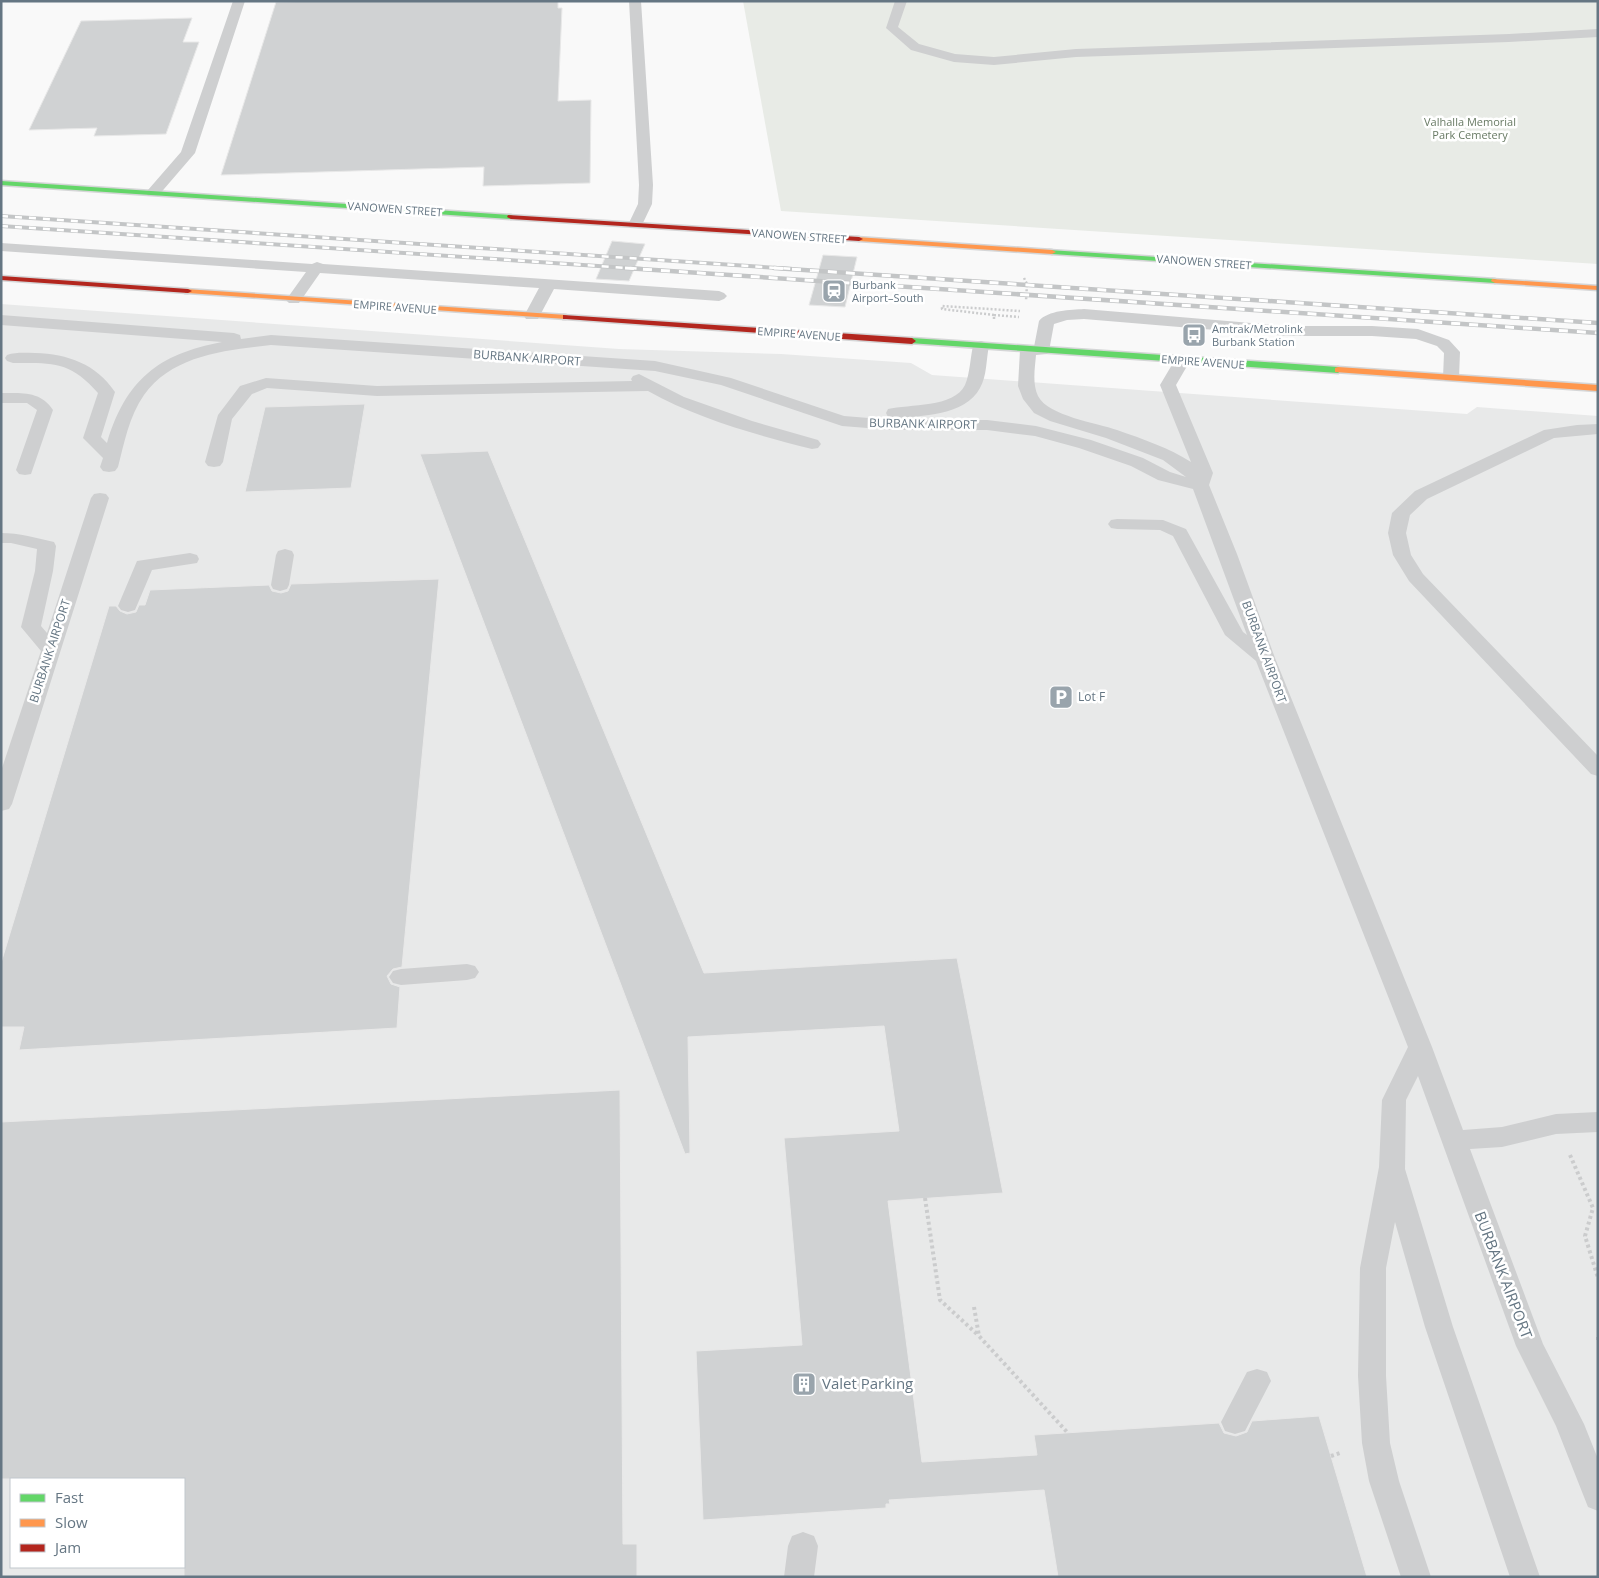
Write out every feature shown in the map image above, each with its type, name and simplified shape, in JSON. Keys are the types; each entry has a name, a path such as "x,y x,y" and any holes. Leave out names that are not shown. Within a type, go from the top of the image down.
{"main road":[{"name":"VANOWEN STREET","path":"1,183 1598,288"},
{"name":"EMPIRE AVENUE","path":"1,278 294,300 1598,388"}],"lane":[{"path":"153,193 188,153 239,1"},
{"path":"635,1 646,185 645,204 635,225"},
{"path":"901,1 892,28 915,47 954,58 994,60 1076,52 1500,39 1598,33"},
{"path":"1,247 317,267 719,296"},
{"path":"294,300 317,267"},
{"path":"532,316 549,284"},
{"path":"1201,486 1191,470 1169,456 1112,434 1056,417 1040,409 1031,398 1026,386 1034,350 1047,321 1065,315 1084,314 1288,331 1372,331 1418,334 1443,343 1452,352 1451,378"},
{"path":"1,320 271,340"},
{"name":"BURBANK AIRPORT","path":"13,358 46,358 67,362 86,370 107,392 92,438 110,462 126,415 136,394 158,372 185,357 218,348 271,340 655,366 699,375 842,421 865,424 1014,427 1085,444 1138,462 1164,476 1201,486 1228,554 1265,658 1420,1047 1530,1346 1570,1424 1598,1498"},
{"path":"828,415 920,411 949,404 962,398 972,388 981,346"},
{"path":"1182,360 1168,385 1204,473 1201,486"},
{"path":"614,364 678,401 746,425 812,444"},
{"path":"214,462 224,419 246,390 266,383 377,391 652,386"},
{"path":"1,398 35,399 42,404 45,410 25,470"},
{"path":"1598,429 1550,434 1422,495 1402,513 1397,533 1402,556 1416,577 1598,769"},
{"name":"BURBANK AIRPORT","path":"1,804 100,498"},
{"path":"1117,524 1163,525 1180,533 1235,635 1265,658"},
{"path":"1,538 11,538 47,546 44,571 31,628 50,650"},
{"path":"280,585 286,555"},
{"path":"128,606 144,565 190,559"},
{"path":"401,977 467,972"},
{"path":"1416,1577 1384,1481 1376,1443 1372,1376 1373,1268 1392,1167 1394,1100 1420,1047"},
{"path":"1453,1141 1502,1137 1556,1124 1598,1122"},
{"path":"1392,1167 1439,1327 1526,1577"},
{"path":"1235,1422 1257,1381"},
{"path":"799,1577 804,1546"}],"path":[{"path":"1022,275 1027,284 1026,310 942,306 942,309 1026,317"},
{"path":"993,326 994,315"},
{"path":"1556,1124 1593,1208 1585,1236 1598,1278"},
{"path":"925,1198 940,1300 979,1336 1067,1432"},
{"path":"974,1307 979,1336"},
{"path":"1598,1337 1598,1342"},
{"path":"1331,1456 1340,1453"}],"shaded area":[{"path":"1,304 619,349 781,354 911,363 932,375 1467,414 1477,407 1598,416 1598,1577 1,1577"}],"green space":[{"name":"Valhalla Memorial Park Cemetery","path":"743,1 1598,1 1598,264 781,211"}],"building":[{"path":"558,1 558,8 562,8 558,101 591,100 590,183 483,186 484,167 221,175 276,2"},
{"path":"192,18 183,42 199,42 166,134 94,136 97,128 29,130 81,21"},
{"path":"612,241 645,244 629,281 596,279"},
{"path":"823,255 857,257 845,307 809,305"},
{"path":"365,404 351,488 245,492 265,407"},
{"path":"488,451 704,973 957,958 1003,1193 888,1201 922,1462 1037,1455 1034,1435 1219,1423 1224,1433 1236,1436 1247,1432 1252,1421 1319,1416 1367,1577 1058,1577 1044,1490 889,1500 890,1504 886,1504 886,1508 703,1520 696,1351 802,1345 784,1138 899,1131 884,1026 688,1037 690,1153 685,1154 420,454"},
{"path":"439,579 402,967 393,969 387,976 391,984 400,987 397,1028 19,1050 24,1027 1,1027 1,963 109,606 116,606 120,611 127,614 136,612 139,605 145,605 150,590 269,585 272,591 281,593 288,591 291,584"},
{"path":"620,1090 623,1544 637,1544 637,1577 184,1577 185,1478 1,1479 1,1122"}],"railway":[{"path":"1,216 793,269"},
{"path":"1,226 643,269"},
{"path":"625,268 1598,333"},
{"path":"774,268 1598,323"}],"traffic: fast":[{"path":"1,183 511,217"},
{"path":"1052,252 1495,281"},
{"path":"912,341 1338,370"}],"traffic: slow":[{"path":"859,239 1052,252"},
{"path":"1495,281 1598,288"},
{"path":"188,291 566,317"},
{"path":"1338,370 1598,388"}],"traffic: jam":[{"path":"511,217 859,239"},
{"path":"1,278 188,291"},
{"path":"566,317 912,341"}],"place":[{"name":"Burbank Airport–South","path":"834,291"},
{"name":"Amtrak/Metrolink Burbank Station","path":"1194,335"},
{"name":"Lot F","path":"1061,697"},
{"name":"Valet Parking","path":"804,1384"}]}
